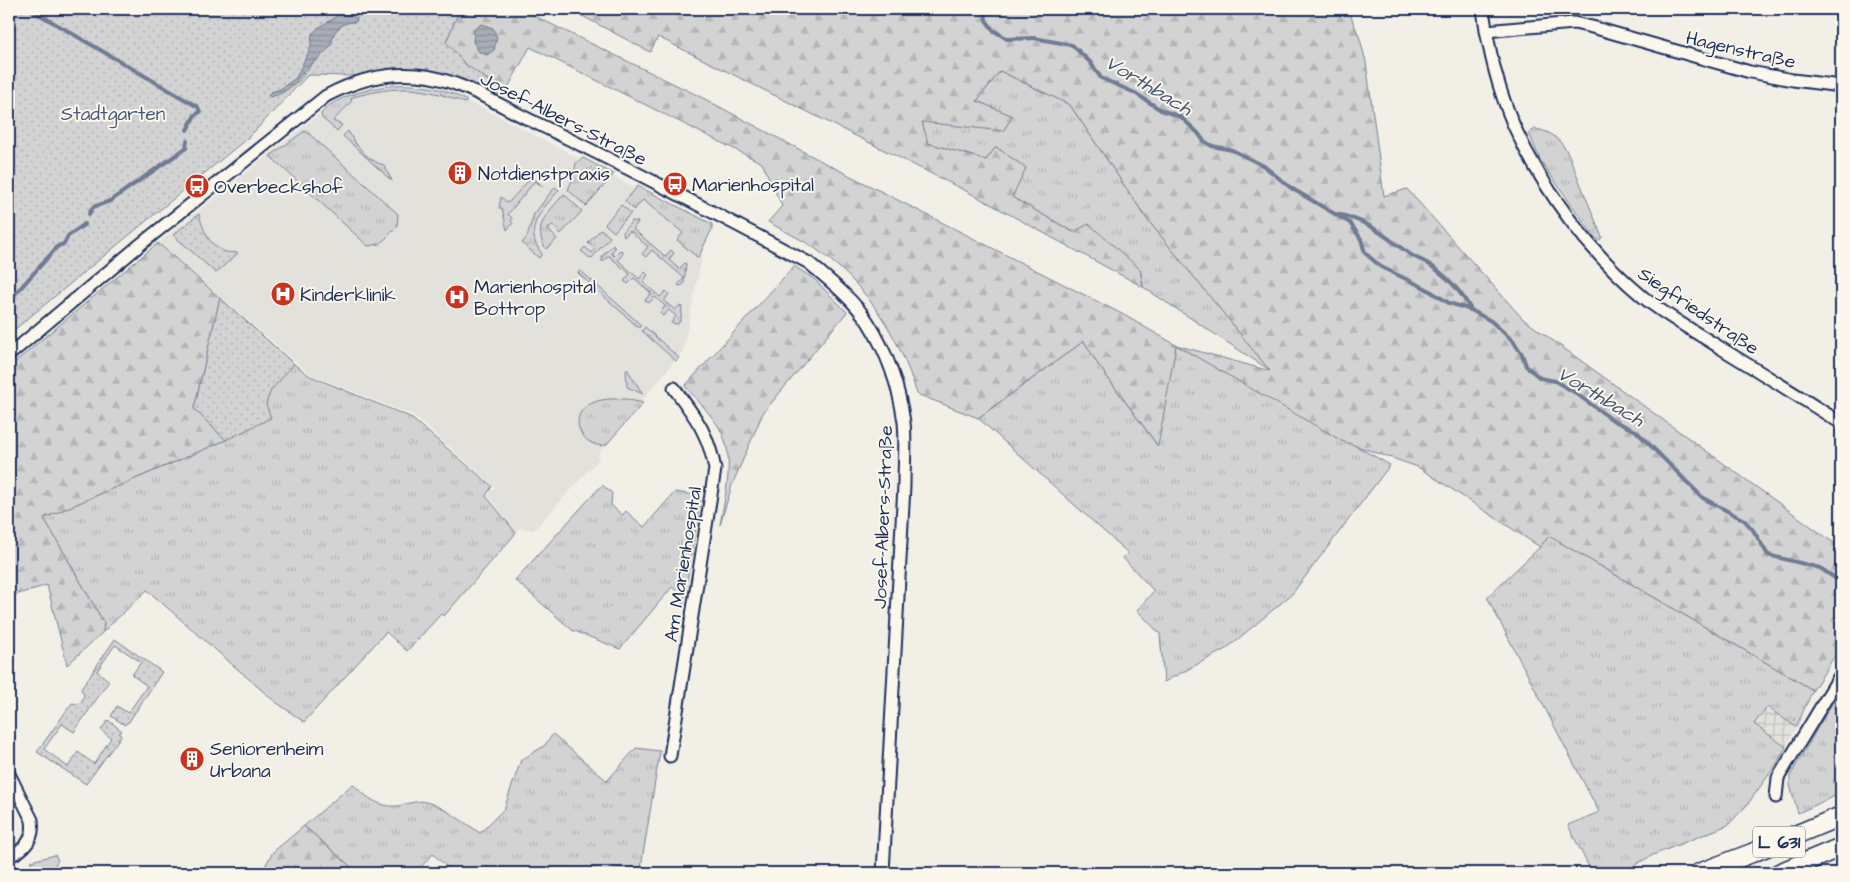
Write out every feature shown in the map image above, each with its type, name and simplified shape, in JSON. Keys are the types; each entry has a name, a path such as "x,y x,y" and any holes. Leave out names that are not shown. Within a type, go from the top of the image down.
{"main road":[{"name":"L 631","path":"1699,873 1841,816"},
{"name":"L 631","path":"1779,873 1841,847"}],"street":[{"name":"Siegfriedstraße","path":"1482,9 1500,86 1511,117 1539,174 1568,216 1610,266 1644,298 1841,423"},
{"name":"Hagenstraße","path":"1486,30 1574,23 1750,72 1841,86"},
{"name":"Josef-Albers-Straße","path":"9,355 141,244 326,96 348,84 394,74 432,77 474,92 809,262 842,292 867,321 885,354 897,388 904,423 904,486 883,873"},
{"name":"Am Marienhospital","path":"670,756 714,468 712,453 703,429 674,388"},
{"path":"1776,797 1778,778 1841,674"},
{"path":"9,774 32,820 32,834 25,847 9,856"}],"shaded area":[{"path":"342,13 347,13 357,19 356,22 342,25 334,34 329,48 311,64 294,84 284,92 270,97 268,95 271,92 279,90 296,78 311,47 312,34"},
{"path":"481,24 493,28 497,37 494,50 487,55 479,52 473,42 474,30"},
{"name":"Marienhospital Bottrop","path":"410,88 441,93 481,107 708,226 683,351 598,454 599,459 534,530 520,528 516,533 488,495 495,487 413,415 311,375 158,243 324,110 353,96"},
{"path":"1766,707 1796,727 1786,747 1754,724"}],"green space":[{"name":"Stadtgarten","path":"9,9 460,9 446,42 465,64 504,95 483,91 444,75 424,70 400,70 356,76 308,75 251,135 9,334","holes":["357,18 336,30 320,58 312,64 299,81 268,95 296,78 311,47 312,34"]},
{"path":"460,9 520,9 701,97 823,162 1122,314 1176,345 1158,446 1097,363 1084,341 978,418 917,394 900,349 875,308 860,289 825,256 805,242 768,222 782,206 762,163 530,47 506,91 465,64 446,42"},
{"path":"569,9 1348,9 1360,39 1366,62 1384,196 1407,189 1523,319 1841,548 1841,646 1813,690 1549,536 1540,547 1418,467 1342,441 1176,345 1270,371 1147,219 1070,105 1000,71 977,101 1013,116 1003,131 922,122 928,143 986,160 996,147 1026,168 1012,197 1073,232 1089,224 1140,269 1143,287 970,193 658,37 650,52"},
{"path":"1000,71 1070,105 1147,219 1271,371 1143,287 1140,269 1011,197 1026,168 996,147 986,160 927,143 922,121 1003,131 1012,116 977,101"},
{"path":"392,85 431,87 450,92 467,101 465,103 423,90 383,90 353,97 352,101 333,121 342,125 337,131 322,118 321,114 326,108 343,98"},
{"path":"1535,129 1554,136 1568,153 1602,237 1600,240 1595,238 1540,160 1529,133"},
{"path":"306,131 398,214 397,227 380,244 368,246 270,156"},
{"path":"348,131 358,147 367,156 384,165 392,181 343,136"},
{"path":"583,158 614,174 586,206 568,190 576,163"},
{"path":"526,170 543,187 535,181 508,214 512,218 511,221 513,223 507,230 502,208 499,208 501,197 508,203 530,179 524,172"},
{"path":"638,186 712,224 712,229 698,258 677,240 683,233 643,200 634,210 625,201"},
{"path":"555,187 559,190 541,212 534,228 536,245 542,254 539,258 522,243 527,237 534,214"},
{"path":"564,194 582,211 561,234 552,225 548,229 557,239 546,249 540,233 541,226 548,213"},
{"path":"621,205 631,213 614,232 605,224"},
{"path":"199,214 208,237 215,246 226,252 238,253 216,273 173,235"},
{"path":"632,221 638,222 633,229 665,256 671,250 674,253 669,260 679,269 686,264 684,284 678,285 684,278 652,250 646,257 642,254 648,247 630,231 624,237 623,231"},
{"path":"601,229 610,237 591,259 581,251 585,247 592,253 595,249 588,243"},
{"path":"158,243 220,298 194,409 226,440 44,518 104,623 103,632 67,665 47,585 9,597 9,367"},
{"path":"613,245 615,248 611,253 614,256 620,250 624,252 618,260 639,279 645,272 648,275 643,282 660,297 666,291 669,294 664,301 675,310 679,306 682,307 681,319 678,324 671,323 676,316 669,310 663,316 660,313 665,306 655,297 649,303 645,300 651,293 634,278 628,284 624,281 630,274 609,256 602,262 602,256"},
{"path":"794,266 814,279 847,312 763,413 732,485 720,525 728,476 725,440 712,418 685,386"},
{"path":"580,270 641,325 639,328 578,273"},
{"path":"220,298 310,376 410,417 492,486 486,496 516,533 444,616 441,614 407,651 386,632 304,722 273,700 147,590 103,632 104,623 44,518 226,440 214,324"},
{"path":"220,298 294,364 271,390 266,404 271,418 226,440 194,409"},
{"path":"645,327 679,358 676,361 642,331"},
{"path":"1084,341 1097,363 1157,445 1176,345 1390,465 1292,594 1226,649 1164,682 1160,634 1137,610 1154,591 1123,558 1128,553 978,418"},
{"path":"627,369 643,394 627,387"},
{"path":"626,399 643,403 606,445 597,445 590,442 584,436 578,422 580,414 585,407 603,400"},
{"path":"602,485 612,493 611,505 622,515 626,511 644,527 675,492 701,496 683,605 676,590 672,587 620,649 572,630 515,580"},
{"path":"1549,536 1813,690 1796,727 1767,707 1754,724 1786,747 1776,765 1747,805 1728,825 1653,855 1620,873 1592,873 1568,825 1599,812 1487,597 1540,547"},
{"path":"115,639 162,672 125,725 111,716 117,706 128,713 147,686 132,675 141,662 115,645 97,671 109,681 74,732 62,724 44,749 68,767 78,752 94,764 111,738 101,730 108,720 122,731 119,733 121,736 86,784 37,752 72,703 77,704 82,701 84,695 81,689"},
{"path":"1836,696 1841,698 1841,793 1798,813 1790,785 1790,776"},
{"path":"553,734 607,781 636,748 660,751 640,873 454,873 433,854 415,873 358,873 304,826 353,784 375,802 388,806 420,801 433,804 454,815 480,833 504,809 521,760 544,746"},
{"path":"304,826 358,873 261,873 273,852"},
{"path":"55,855 58,860 53,869 30,866 31,861"}],"waterway":[{"path":"30,9 198,107 200,112 195,115 187,130"},
{"name":"Vorthbach","path":"985,9 986,20 993,30 1007,39 1034,38 1072,45 1090,62 1101,78 1135,93 1161,110 1181,117 1204,141 1212,146 1232,150 1264,166 1291,188 1350,223 1361,239 1365,253 1381,267 1425,288 1449,303 1471,310 1491,321 1513,341 1522,354 1526,366 1540,378 1555,381 1574,392 1614,421 1636,431 1703,498 1744,520 1753,530 1768,555 1820,568 1841,582"},
{"path":"89,214 93,207 110,201 186,148 187,141"},
{"name":"Vorthbach","path":"1337,214 1367,225 1437,270 1458,291 1471,310"},
{"path":"9,301 58,246 64,244 68,236 85,224"}],"place":[{"name":"Notdienstpraxis","path":"460,173"},
{"name":"Marienhospital","path":"675,184"},
{"name":"Overbeckshof","path":"197,186"},
{"name":"Kinderklinik","path":"283,294"},
{"name":"Marienhospital Bottrop","path":"457,297"},
{"name":"Seniorenheim Urbana","path":"192,759"}]}
